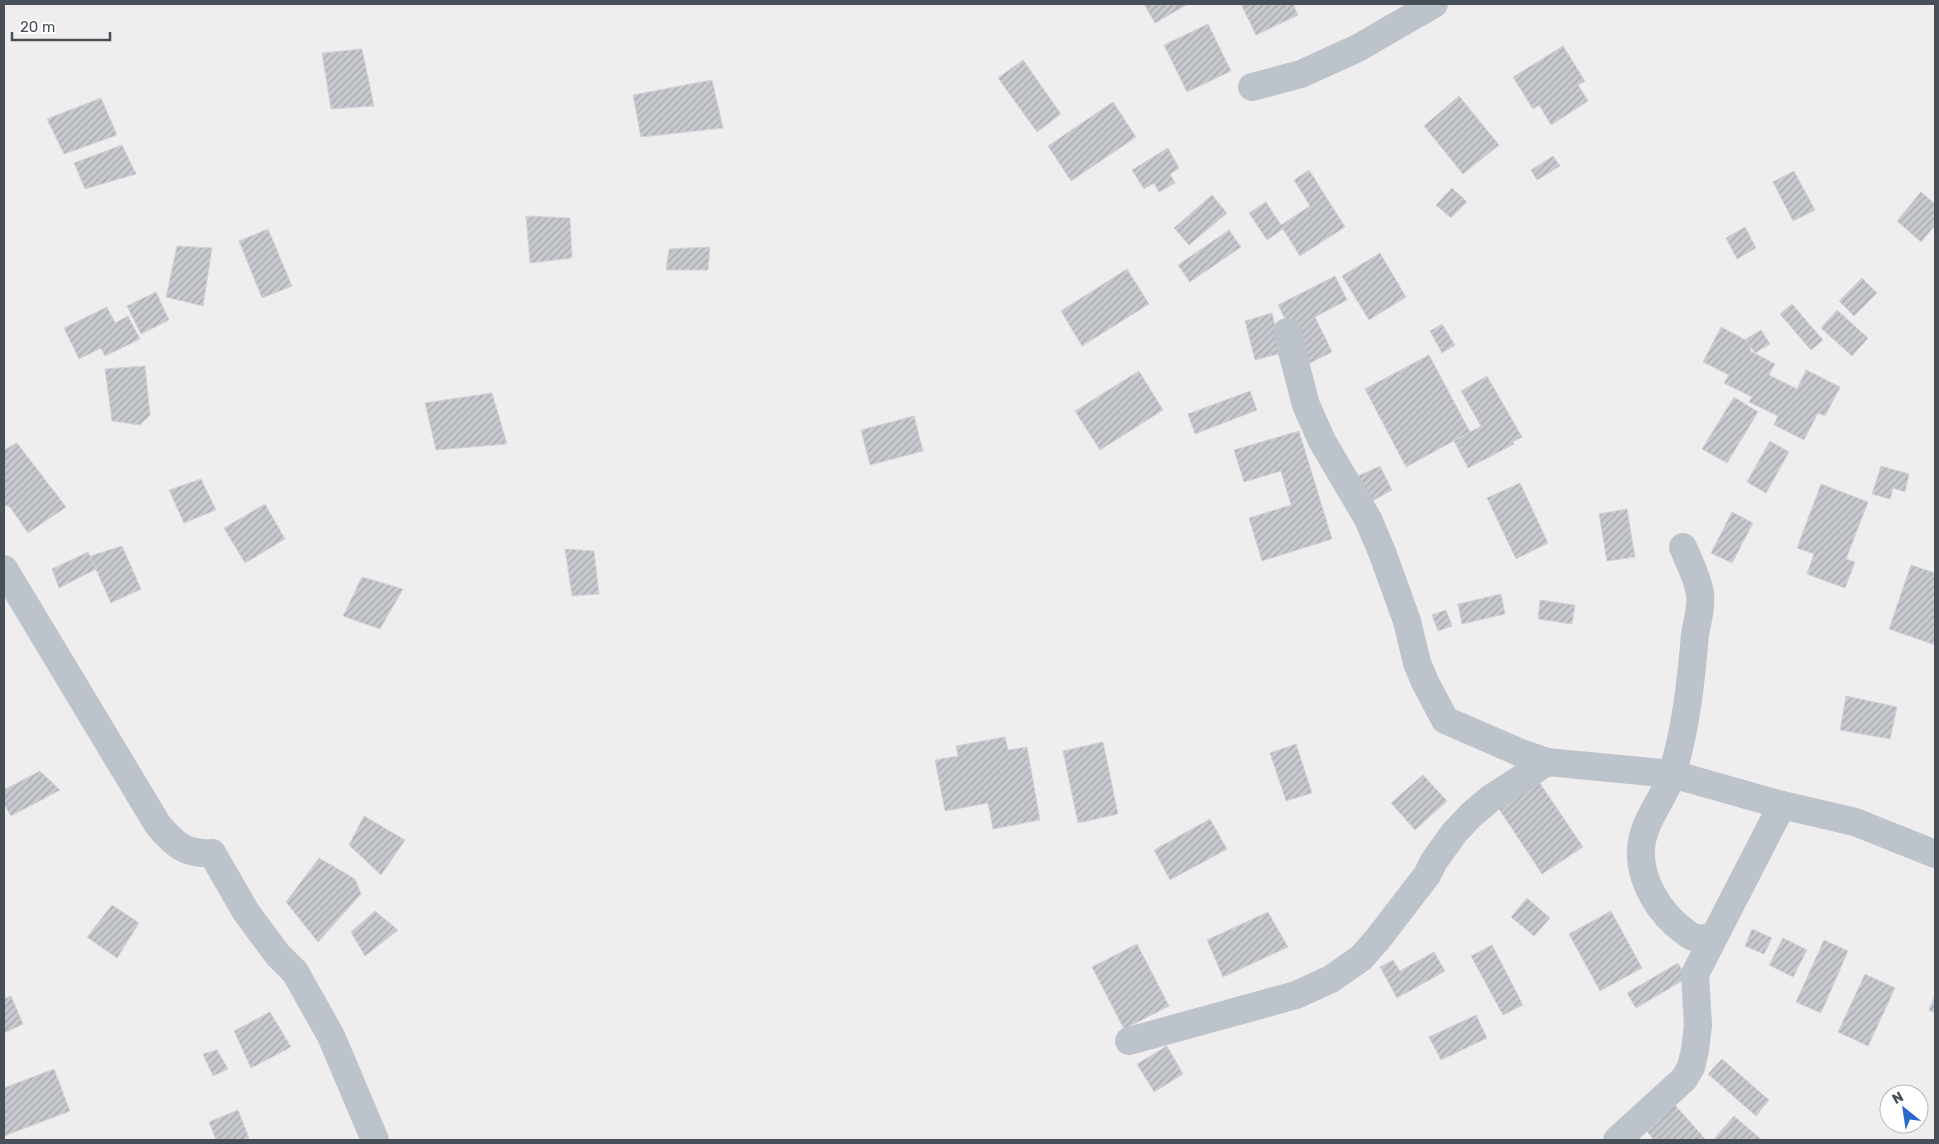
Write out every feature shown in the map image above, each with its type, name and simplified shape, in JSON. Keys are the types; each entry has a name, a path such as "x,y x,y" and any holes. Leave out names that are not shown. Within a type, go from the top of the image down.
{"street":[{"path":"1252,87 1301,74 1350,52 1434,4"},
{"path":"1287,332 1306,404 1322,441 1368,519 1382,552 1406,621 1417,663 1445,720 1521,753 1547,762 1672,774 1855,822 1935,854"},
{"path":"1683,547 1700,593 1700,612 1683,726 1672,774 1663,797 1644,830 1641,850 1646,883 1673,923 1693,937 1712,938"},
{"path":"4,569 158,825 170,840 188,851 212,853 246,912 278,955 295,972 338,1048 375,1140"},
{"path":"1129,1041 1296,995 1331,979 1360,958 1377,940 1427,875 1434,861 1454,833 1471,815 1491,798 1547,762"},
{"path":"1617,1140 1666,1097 1684,1079 1691,1067 1698,1025 1695,974 1782,804"}],"building":[{"path":"1144,4 1188,4 1155,23"},
{"path":"1241,4 1293,4 1298,15 1256,35"},
{"path":"1208,24 1231,71 1187,92 1164,45"},
{"path":"1563,46 1585,81 1578,85 1588,101 1551,125 1539,105 1533,109 1513,77"},
{"path":"362,49 374,106 331,109 322,53"},
{"path":"1023,60 1061,114 1037,132 998,78"},
{"path":"712,80 723,128 641,137 633,95"},
{"path":"1459,96 1499,145 1463,174 1424,126"},
{"path":"101,98 117,135 64,154 47,119"},
{"path":"1113,102 1136,137 1071,181 1048,146"},
{"path":"122,145 136,174 85,189 74,163"},
{"path":"1168,148 1179,168 1170,174 1175,183 1159,192 1154,183 1144,189 1132,170"},
{"path":"1553,156 1560,166 1537,180 1531,170"},
{"path":"1309,170 1345,227 1300,256 1283,229 1267,240 1249,213 1266,202 1281,225 1310,206 1294,180"},
{"path":"1794,171 1815,210 1793,221 1773,182"},
{"path":"1452,188 1467,202 1451,218 1436,205"},
{"path":"1921,192 1935,204 1935,225 1921,242 1897,221"},
{"path":"1212,195 1227,213 1189,245 1174,228"},
{"path":"526,216 570,218 572,258 530,263"},
{"path":"1745,227 1756,248 1737,259 1726,238"},
{"path":"268,229 292,286 262,298 239,241"},
{"path":"1229,230 1241,247 1190,282 1178,265"},
{"path":"177,246 212,248 203,306 166,297"},
{"path":"710,247 708,270 666,270 669,249"},
{"path":"1380,253 1406,297 1369,320 1342,276"},
{"path":"1127,269 1149,304 1082,346 1061,311"},
{"path":"1335,276 1347,300 1315,317 1332,352 1308,364 1278,305"},
{"path":"1862,278 1877,293 1854,316 1839,301"},
{"path":"156,292 169,320 141,334 127,306"},
{"path":"1792,304 1823,340 1811,350 1780,314"},
{"path":"107,307 115,323 128,316 140,339 105,356 101,348 79,359 64,328"},
{"path":"1837,310 1868,338 1852,356 1821,328"},
{"path":"1272,313 1282,353 1255,360 1245,321"},
{"path":"1442,324 1455,345 1442,353 1430,331"},
{"path":"1721,327 1753,344 1750,351 1775,364 1769,375 1797,389 1806,370 1840,387 1825,416 1818,413 1804,440 1774,425 1778,416 1749,402 1752,397 1724,383 1729,375 1703,362"},
{"path":"1761,330 1770,344 1755,353 1746,339"},
{"path":"1429,355 1470,432 1406,467 1365,389"},
{"path":"145,366 150,415 140,425 112,421 105,369"},
{"path":"1139,371 1163,410 1100,450 1075,411"},
{"path":"1487,376 1522,437 1513,442 1514,444 1468,468 1454,441 1481,426 1461,391"},
{"path":"1250,391 1257,410 1195,434 1188,414"},
{"path":"492,393 507,444 436,450 425,403"},
{"path":"1734,397 1758,412 1727,463 1702,449"},
{"path":"914,416 923,451 870,465 861,430"},
{"path":"1299,431 1332,539 1262,561 1249,518 1291,505 1281,471 1244,482 1234,450"},
{"path":"1770,441 1789,452 1766,493 1747,482"},
{"path":"17,443 66,507 28,533 10,507 4,505 4,450"},
{"path":"1380,466 1392,490 1370,502 1358,476"},
{"path":"1881,466 1909,474 1905,492 1893,488 1890,499 1872,494"},
{"path":"201,479 216,510 184,523 169,490"},
{"path":"1520,483 1548,543 1516,559 1487,498"},
{"path":"1821,484 1868,502 1846,559 1855,562 1845,588 1807,574 1814,554 1797,548"},
{"path":"265,504 285,539 245,563 224,528"},
{"path":"1627,509 1635,557 1607,561 1599,514"},
{"path":"1732,512 1753,523 1732,563 1711,553"},
{"path":"122,546 141,589 111,603 90,556"},
{"path":"565,549 594,551 599,594 572,596"},
{"path":"88,552 96,569 59,588 52,569"},
{"path":"1911,565 1935,573 1935,645 1889,629"},
{"path":"362,577 403,589 380,629 343,616"},
{"path":"1501,594 1505,614 1462,624 1458,604"},
{"path":"1540,600 1575,605 1572,624 1538,619"},
{"path":"1446,610 1452,626 1438,631 1432,615"},
{"path":"1846,696 1897,707 1890,739 1840,730"},
{"path":"1005,737 1008,750 1027,747 1040,820 993,829 988,803 945,811 935,760 958,756 956,746"},
{"path":"1103,742 1118,814 1078,823 1063,751"},
{"path":"1296,744 1312,793 1286,801 1270,753"},
{"path":"40,771 60,790 11,816 4,804 4,790"},
{"path":"1423,775 1447,801 1415,830 1391,803"},
{"path":"1539,782 1583,847 1542,874 1499,809"},
{"path":"364,816 405,840 381,875 349,845"},
{"path":"1210,819 1227,849 1170,880 1154,850"},
{"path":"319,858 355,879 361,894 318,942 286,902"},
{"path":"1527,898 1550,918 1534,936 1511,917"},
{"path":"112,905 139,923 117,958 87,937"},
{"path":"375,911 398,930 365,956 351,932"},
{"path":"1611,911 1642,968 1600,991 1569,934"},
{"path":"1268,912 1288,947 1223,977 1207,940"},
{"path":"1752,929 1772,938 1764,954 1745,946"},
{"path":"1783,938 1807,950 1793,977 1769,965"},
{"path":"1824,940 1848,951 1821,1013 1796,1002"},
{"path":"1137,944 1169,1006 1124,1029 1092,967"},
{"path":"1492,945 1523,1005 1503,1015 1471,956"},
{"path":"1434,952 1445,971 1397,998 1380,967 1393,960 1400,971"},
{"path":"1678,963 1687,978 1636,1008 1627,993"},
{"path":"1865,974 1895,988 1868,1046 1838,1032"},
{"path":"1935,995 1935,1013 1929,1010"},
{"path":"11,996 23,1024 4,1033 4,999"},
{"path":"270,1012 291,1047 251,1068 234,1031"},
{"path":"1476,1015 1487,1038 1441,1060 1429,1037"},
{"path":"1167,1046 1183,1074 1154,1092 1137,1064"},
{"path":"217,1050 228,1069 213,1076 203,1054"},
{"path":"1722,1059 1769,1100 1756,1116 1708,1074"},
{"path":"54,1069 70,1111 4,1136 4,1088"},
{"path":"1674,1104 1706,1140 1654,1140 1645,1129"},
{"path":"238,1110 249,1138 243,1140 216,1140 209,1122"},
{"path":"1734,1116 1762,1140 1713,1140"}]}
